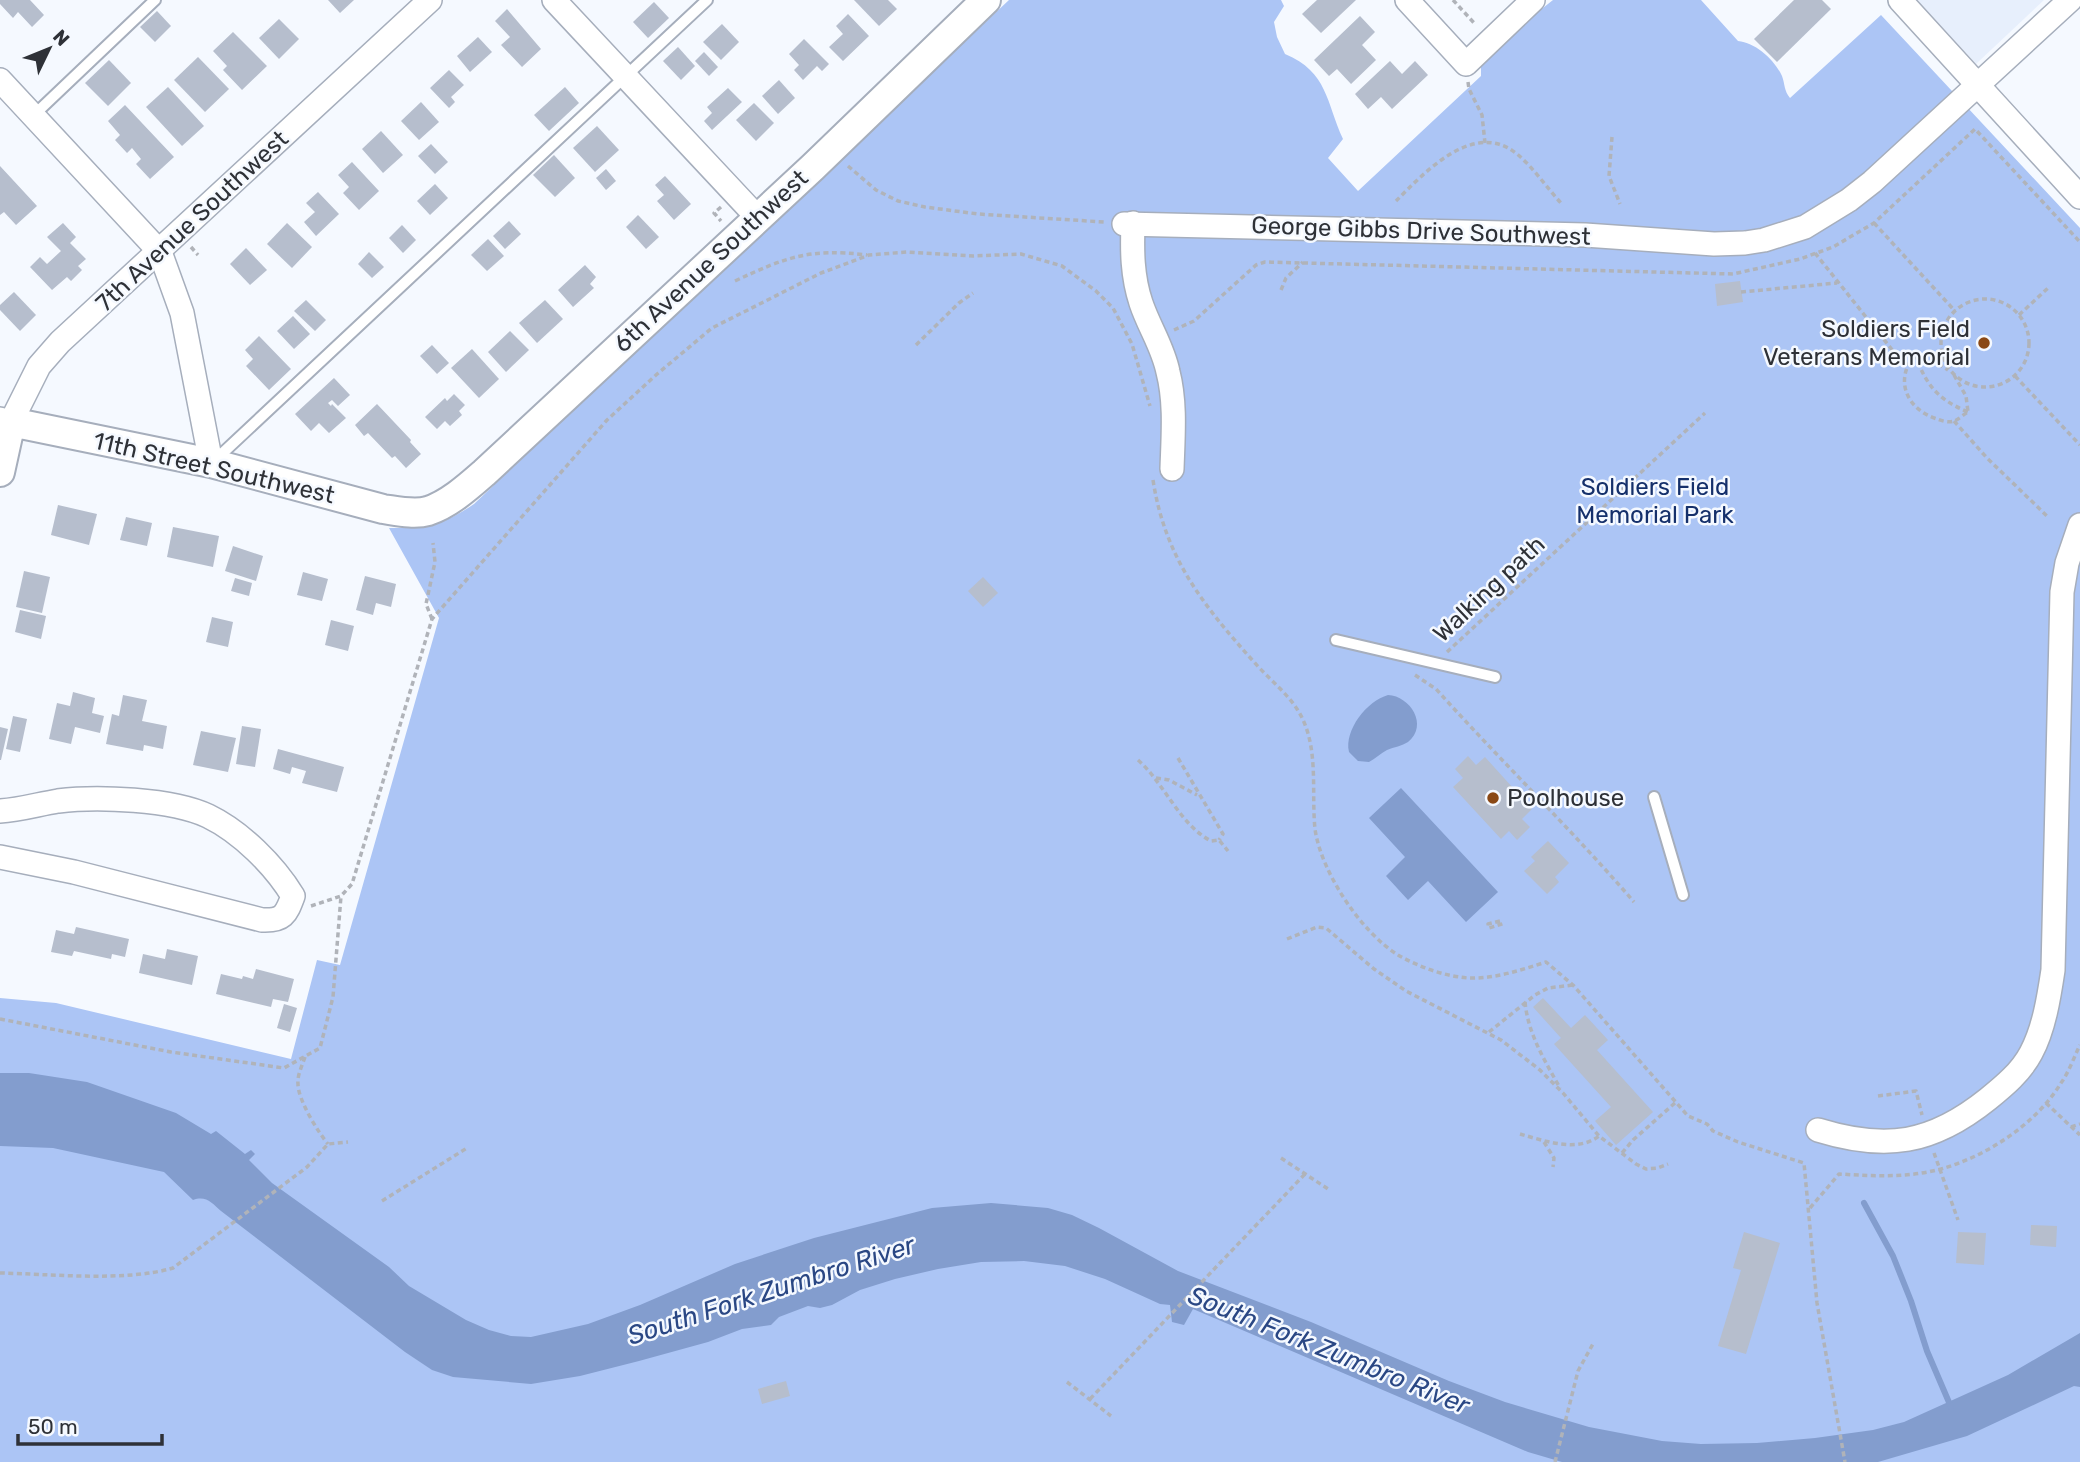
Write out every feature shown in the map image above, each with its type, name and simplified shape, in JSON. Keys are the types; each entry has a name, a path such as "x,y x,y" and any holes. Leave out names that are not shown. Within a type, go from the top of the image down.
{"street":[{"name":"7th Avenue Southwest","path":"0,472 6,421 33,377 60,342 430,0"},
{"path":"554,0 758,218"},
{"name":"6th Avenue Southwest","path":"428,511 460,493 484,473 758,218 986,0"},
{"path":"1407,0 1466,64 1533,0"},
{"path":"1900,0 2080,197"},
{"name":"George Gibbs Drive Southwest","path":"1129,223 1585,235 1714,244 1764,240 1805,227 1849,200 1891,166 2070,0"},
{"path":"0,80 160,252 182,313 211,463"},
{"path":"1129,223 1135,280 1141,303 1163,352 1171,391 1172,469"},
{"name":"11th Street Southwest","path":"6,421 211,463 383,509 408,513 428,511"},
{"path":"1818,1130 1866,1141 1916,1140 1936,1132 1979,1106 2018,1072 2032,1052 2048,1003 2053,970 2062,593 2067,563 2080,525"},
{"path":"0,811 58,801 97,798 163,804 208,816 249,846 283,879 293,896 286,914 274,921 262,920 74,872 0,857"}],"lane":[{"path":"34,115 155,0"},
{"path":"211,463 707,0"},
{"path":"1336,640 1495,677"},
{"path":"1654,797 1684,895"}],"path":[{"path":"1453,0 1475,24"},
{"path":"1466,64 1469,89 1482,115 1485,143"},
{"path":"1156,336 1194,321 1256,265 1265,262 1733,274 1765,268 1833,247 1874,223 1975,129 2080,242"},
{"path":"1612,137 1609,176 1620,204"},
{"path":"1396,201 1443,157 1467,146 1485,143 1504,146 1517,154 1561,203"},
{"path":"830,150 876,190 898,201 978,214 1129,223"},
{"path":"1874,223 1955,311"},
{"path":"735,281 779,260 808,253 843,252 869,255 907,252 973,256 1021,254 1062,266 1096,291 1113,308 1132,344 1144,383"},
{"path":"1815,253 1905,366"},
{"path":"286,914 341,896 352,884 432,619 607,421 694,342 732,317 821,273 869,255"},
{"path":"1281,290 1286,278 1303,262"},
{"path":"1741,292 1838,282"},
{"path":"2019,315 2048,288"},
{"path":"916,345 973,293"},
{"path":"1915,354 1931,359 1953,373 1964,382 1979,387 2004,383 2015,376 2029,349 2028,336 2019,315 1995,300 1980,299 1955,311 1945,323 1941,336 1941,352 1946,364 1953,373 1966,396 1968,412"},
{"path":"1915,354 1905,366 1904,386 1915,407 1927,416 1954,421 1987,458 2049,517"},
{"path":"1915,354 1923,376 1934,392 1968,412"},
{"path":"2015,376 2080,445"},
{"path":"1954,421 1968,412"},
{"name":"Walking path","path":"1420,677 1704,413"},
{"path":"1157,503 1170,547 1186,577 1226,629 1296,708 1306,725 1314,782 1315,830 1322,853 1347,902 1364,923 1397,954 1445,974 1471,978 1504,975 1546,962 1573,985 1688,1116 1707,1124 1713,1131 1804,1163 1817,1303 1845,1462"},
{"path":"432,619 426,604 435,562 433,543"},
{"path":"1410,673 1436,689 1634,902"},
{"path":"1138,760 1191,826 1211,841 1219,840 1223,834 1220,826 1178,758"},
{"path":"1154,778 1169,780 1200,796"},
{"path":"1219,840 1228,850"},
{"path":"0,1019 171,1052 284,1068 320,1048 333,997 341,896"},
{"path":"1287,939 1317,927 1326,928 1374,969 1406,991 1489,1032 1540,1070 1599,1136 1622,1153 1646,1168 1658,1168 1668,1164"},
{"path":"1489,1032 1525,1002 1548,988 1573,985"},
{"path":"1525,1002 1526,1017 1534,1037 1563,1093"},
{"path":"1810,1208 1839,1174 1885,1175 1940,1169 1995,1145 2024,1124 2046,1103 2062,1083 2080,1045"},
{"path":"305,1057 297,1083 299,1093 320,1135 328,1144"},
{"path":"1878,1096 1916,1091"},
{"path":"1622,1153 1676,1102"},
{"path":"2046,1103 2080,1136"},
{"path":"2071,1127 2080,1124"},
{"path":"1520,1134 1578,1145 1590,1143 1599,1136"},
{"path":"1543,1140 1554,1158 1553,1167"},
{"path":"0,1273 130,1275 173,1268 307,1167 328,1144 348,1142"},
{"path":"382,1201 467,1147"},
{"path":"1281,1158 1328,1189"},
{"path":"1940,1169 1958,1220"},
{"path":"1090,1399 1305,1174"},
{"path":"1555,1462 1578,1371 1594,1342"},
{"path":"1067,1382 1111,1416"}],"shaded area":[{"path":"1917,0 2044,0 1976,64"}],"green space":[{"name":"Soldiers Field Memorial Park","path":"1009,0 1281,0 1284,6 1274,22 1277,37 1285,54 1310,70 1324,89 1343,139 1328,158 1358,191 1481,76 1481,61 1494,47 1553,0 1701,0 1738,41 1758,48 1769,58 1779,70 1790,98 1881,15 2080,228 2080,1462 0,1462 0,998 56,1003 291,1059 317,960 340,965 439,618 389,528 434,524 474,504"}],"water":[{"path":"1388,695 1403,700 1414,712 1417,728 1414,735 1403,745 1387,750 1369,762 1358,761 1349,752 1348,743 1354,726 1372,703"},
{"path":"1401,788 1498,892 1466,922 1428,881 1408,900 1386,876 1405,857 1369,818"},
{"name":"South Fork Zumbro River","path":"0,1073 29,1073 87,1082 176,1113 211,1134 216,1131 245,1154 251,1150 255,1154 249,1160 272,1183 389,1267 409,1286 466,1320 511,1336 531,1337 588,1324 735,1264 814,1238 932,1208 991,1203 1048,1208 1072,1215 1178,1271 1311,1322 1449,1381 1505,1402 1589,1427 1662,1441 1701,1444 1757,1443 1873,1430 1904,1422 2008,1375 2080,1333 2080,1387 2074,1386 1967,1436 1878,1462 1562,1462 1528,1452 1193,1309 1184,1325 1172,1322 1170,1305 1160,1304 1105,1279 1065,1266 1024,1261 981,1262 895,1279 860,1290 832,1305 820,1308 808,1306 779,1317 771,1325 742,1329 708,1342 580,1376 531,1384 453,1377 432,1370 405,1352 212,1203 202,1198 193,1200 164,1172 53,1148 0,1146"}],"building":[{"path":"0,0 30,0 44,15 32,27 18,12 13,18 0,4"},
{"path":"328,0 354,0 340,13"},
{"path":"854,0 888,0 897,9 879,26"},
{"path":"1317,0 1356,0 1321,33 1302,14"},
{"path":"1794,0 1822,0 1831,9 1777,62 1754,39"},
{"path":"654,2 669,18 648,38 633,22"},
{"path":"507,9 541,49 522,67 501,45 510,37 495,21"},
{"path":"157,11 171,26 155,42 140,27"},
{"path":"848,14 869,36 843,61 829,47 843,34 836,26"},
{"path":"1360,16 1375,32 1362,45 1376,60 1351,84 1337,69 1329,76 1314,60"},
{"path":"279,19 299,39 279,59 259,38"},
{"path":"722,24 739,42 721,60 703,42"},
{"path":"233,32 267,66 242,90 223,70 227,66 213,51"},
{"path":"478,37 492,52 470,72 457,56"},
{"path":"804,39 829,64 822,71 817,66 803,80 794,70 799,65 789,54"},
{"path":"678,47 695,66 681,80 663,61"},
{"path":"704,52 718,67 709,76 695,61"},
{"path":"198,57 229,89 205,112 174,80"},
{"path":"109,60 131,83 108,106 85,83"},
{"path":"1390,61 1402,74 1415,61 1428,75 1392,109 1381,97 1368,109 1355,94"},
{"path":"449,70 464,85 451,97 455,102 449,108 430,88"},
{"path":"779,80 795,98 778,114 762,96"},
{"path":"168,87 204,126 182,146 146,107"},
{"path":"565,87 579,103 549,131 534,115"},
{"path":"728,88 742,102 712,130 704,121 712,113 707,107"},
{"path":"421,102 439,122 419,140 401,121"},
{"path":"754,103 774,123 756,141 736,120"},
{"path":"125,105 174,157 150,179 136,164 141,159 132,148 127,153 115,140 120,135 108,121"},
{"path":"597,126 619,150 595,172 573,148"},
{"path":"381,131 403,155 383,173 362,149"},
{"path":"431,144 448,162 435,174 418,156"},
{"path":"554,155 575,178 555,197 533,175"},
{"path":"352,162 379,191 359,210 343,193 349,187 338,175"},
{"path":"0,166 37,206 16,225 4,212 0,215"},
{"path":"606,169 616,181 606,190 596,178"},
{"path":"665,176 691,204 674,220 657,201 664,195 655,185"},
{"path":"435,184 448,198 430,215 417,201"},
{"path":"318,192 339,214 316,236 304,222 315,212 306,203"},
{"path":"638,215 659,237 646,249 626,227"},
{"path":"509,221 521,234 505,249 493,236"},
{"path":"63,223 76,237 70,243 86,259 78,266 82,270 71,281 67,277 52,290 30,267 40,257 47,264 61,251 47,237"},
{"path":"287,223 312,247 292,268 267,244"},
{"path":"402,225 416,240 403,253 389,238"},
{"path":"488,239 504,256 487,271 471,255"},
{"path":"246,248 267,270 250,285 230,264"},
{"path":"369,252 384,267 372,278 358,264"},
{"path":"585,265 596,277 590,284 594,288 573,307 558,290"},
{"path":"1740,281 1743,302 1717,306 1715,284"},
{"path":"14,292 36,315 20,331 0,310 0,305"},
{"path":"306,300 326,320 315,331 294,311"},
{"path":"545,300 563,319 537,343 519,323"},
{"path":"293,316 310,334 294,349 277,331"},
{"path":"510,331 529,350 506,372 488,352"},
{"path":"259,336 291,369 269,390 246,366 253,359 245,350"},
{"path":"432,345 449,363 437,374 420,356"},
{"path":"472,349 499,379 479,398 451,368"},
{"path":"334,378 350,395 338,406 332,400 328,403 346,418 329,433 319,423 311,431 295,414"},
{"path":"454,394 465,405 459,411 462,415 450,426 445,421 437,429 425,417 445,398 447,401"},
{"path":"377,404 421,454 406,468 395,456 392,458 368,433 364,436 355,425"},
{"path":"58,505 97,514 89,545 51,535"},
{"path":"126,517 152,523 147,546 120,540"},
{"path":"173,527 219,536 213,567 167,557"},
{"path":"233,546 263,556 256,581 225,571"},
{"path":"24,571 50,577 42,613 16,607"},
{"path":"303,572 328,579 322,601 297,595"},
{"path":"365,576 396,584 391,607 376,603 373,615 356,610"},
{"path":"983,577 998,593 983,607 968,591"},
{"path":"235,578 252,583 249,596 231,591"},
{"path":"20,610 46,616 41,639 15,632"},
{"path":"212,617 233,622 228,647 206,642"},
{"path":"331,620 354,626 348,651 325,645"},
{"path":"73,692 95,698 92,713 104,716 100,733 75,727 71,744 49,739 57,703 70,706"},
{"path":"123,695 147,700 142,721 167,726 163,749 144,745 143,751 106,744 112,714 119,716"},
{"path":"13,716 27,719 20,752 6,749"},
{"path":"242,726 261,729 255,767 236,764"},
{"path":"0,727 8,729 1,760 0,760"},
{"path":"201,731 236,738 228,772 193,765"},
{"path":"278,749 344,767 337,792 302,783 306,771 292,767 290,774 273,769"},
{"name":"Poolhouse","path":"1468,756 1476,765 1485,757 1532,809 1522,819 1530,827 1517,840 1509,831 1501,839 1453,787 1463,778 1455,769"},
{"path":"1548,841 1569,863 1555,877 1559,882 1547,894 1524,871 1535,861 1531,857"},
{"path":"76,927 129,939 125,957 112,954 111,959 74,951 72,956 51,952 56,930 74,934"},
{"path":"167,949 198,956 192,985 139,973 143,954 165,959"},
{"path":"256,969 294,979 288,1002 273,999 271,1007 216,994 221,974 253,979"},
{"path":"1543,998 1571,1028 1585,1015 1608,1040 1597,1050 1653,1112 1616,1145 1595,1121 1611,1107 1554,1044 1561,1038 1533,1007"},
{"path":"284,1004 297,1008 290,1032 277,1028"},
{"path":"2031,1225 2057,1226 2056,1247 2030,1245"},
{"path":"1744,1232 1780,1243 1746,1354 1718,1346 1741,1270 1733,1268"},
{"path":"1958,1232 1986,1233 1984,1265 1956,1263"},
{"path":"786,1381 790,1396 762,1404 758,1389"}],"waterway":[{"path":"1864,1203 1893,1256 1927,1351 1951,1407"}],"place":[{"name":"Soldiers Field Veterans Memorial","path":"1984,343"},
{"name":"Poolhouse","path":"1493,798"}]}
